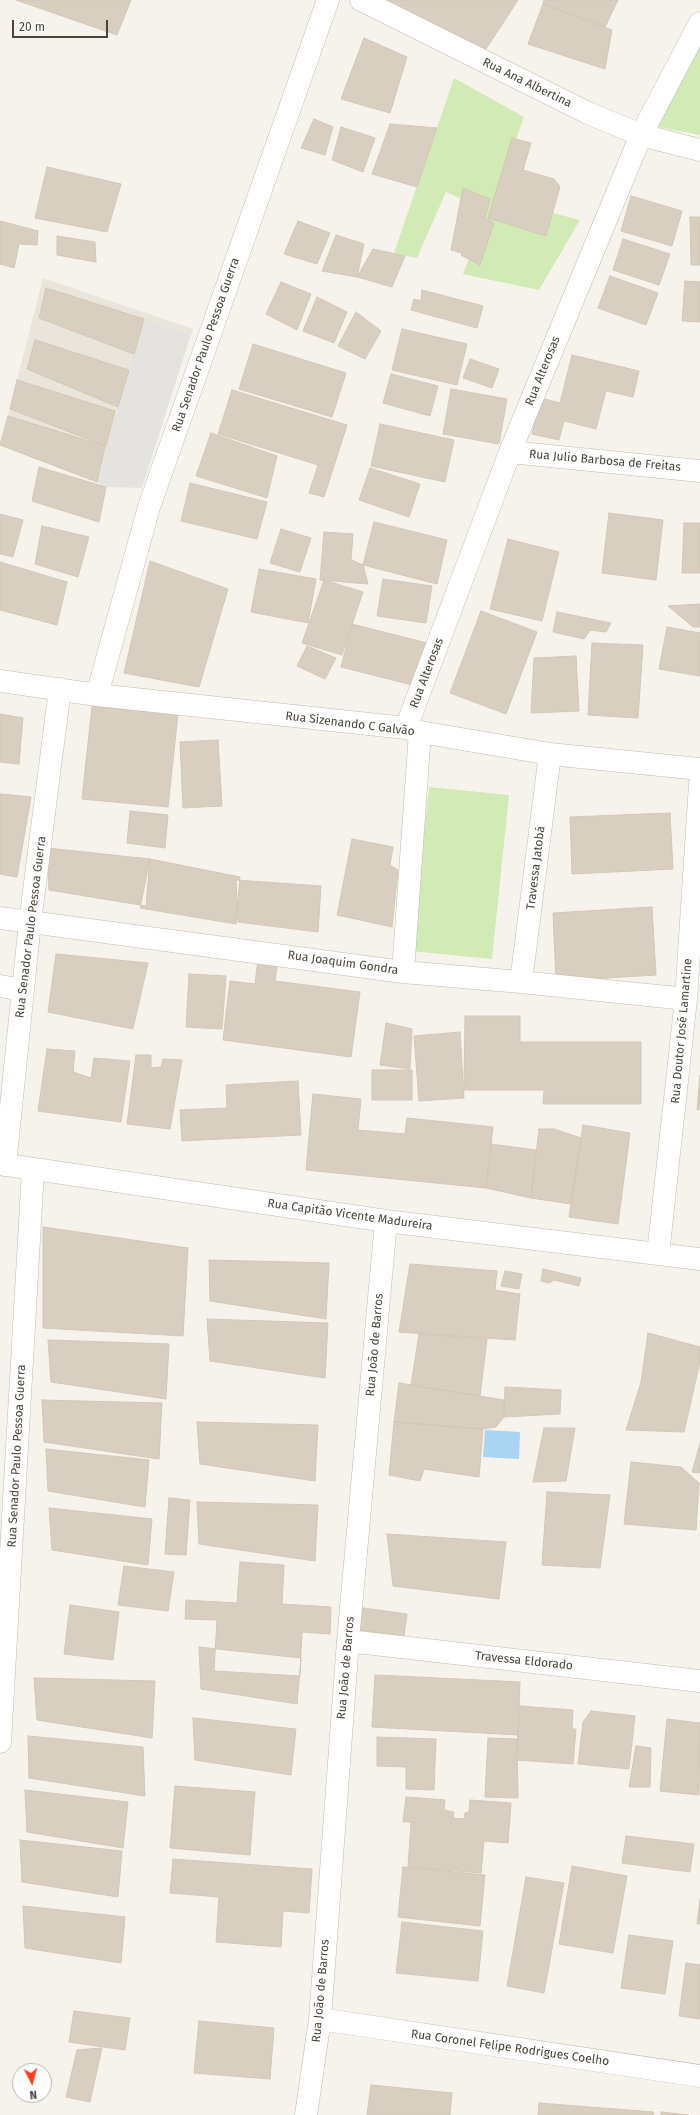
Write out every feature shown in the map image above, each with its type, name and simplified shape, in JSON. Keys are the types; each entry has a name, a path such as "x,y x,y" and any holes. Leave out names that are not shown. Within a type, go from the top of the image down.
{"street":[{"name":"Rua Senador Paulo Pessoa Guerra","path":"96,695 149,507 328,0"},
{"name":"Rua Ana Albertina","path":"361,0 588,113 641,135 700,150"},
{"name":"Rua Alterosas","path":"403,972 413,730 510,452 641,135 700,23"},
{"name":"Rua Julio Barbosa de Freitas","path":"510,452 700,470"},
{"name":"Rua Sizenando C Galvão","path":"0,681 96,695 413,730 550,754 700,769"},
{"name":"Rua Senador Paulo Pessoa Guerra","path":"3,1165 30,922 60,689"},
{"name":"Travessa Jatobá","path":"521,982 550,754"},
{"name":"Rua Doutor José Lamartine","path":"658,1254 686,1000 700,784"},
{"name":"Rua Joaquim Gondra","path":"0,918 403,972 521,982 686,1000"},
{"path":"0,986 23,990"},
{"name":"Rua Capitão Vicente Madureira","path":"3,1165 386,1221 700,1259"},
{"name":"Rua Senador Paulo Pessoa Guerra","path":"0,1742 33,1170"},
{"name":"Rua João de Barros","path":"306,2115 320,2019 348,1641 386,1221"},
{"name":"Travessa Eldorado","path":"348,1641 700,1681"},
{"name":"Rua Coronel Felipe Rodrigues Coelho","path":"320,2019 700,2076"}],"shaded area":[{"path":"43,278 193,329 145,476 3,435"},
{"path":"144,319 190,336 142,488 106,487 97,482"}],"green space":[{"path":"700,36 700,135 653,126"},
{"path":"454,78 524,117 495,198 580,220 539,290 463,274 487,211 446,192 417,258 394,253"},
{"path":"429,787 509,795 492,959 411,951"}],"water":[{"path":"485,1430 520,1432 519,1459 483,1457"}],"building":[{"path":"16,0 131,0 117,35"},
{"path":"376,0 518,0 484,52"},
{"path":"544,0 618,0 605,27 543,4"},
{"path":"543,4 612,30 605,69 528,44"},
{"path":"364,38 407,57 390,113 341,99"},
{"path":"314,119 333,127 325,155 301,148"},
{"path":"390,124 437,128 417,187 372,174"},
{"path":"341,127 375,138 363,172 332,160"},
{"path":"512,138 531,143 523,170 554,179 560,187 546,236 488,218"},
{"path":"47,167 121,184 107,232 35,218"},
{"path":"463,188 490,199 485,218 494,223 480,265 461,255 462,253 451,250"},
{"path":"631,196 682,211 672,246 621,231"},
{"path":"690,217 700,217 700,265 691,265"},
{"path":"0,221 38,231 37,245 19,244 14,268 0,264"},
{"path":"298,221 330,233 317,264 284,254"},
{"path":"336,235 364,244 357,277 322,271"},
{"path":"57,236 95,242 96,262 57,255"},
{"path":"623,239 670,254 659,285 613,270"},
{"path":"373,249 405,256 392,287 357,277"},
{"path":"610,276 658,293 646,325 598,308"},
{"path":"685,281 700,282 700,322 682,321"},
{"path":"281,282 311,294 297,330 266,314"},
{"path":"46,288 144,319 134,354 39,318"},
{"path":"422,290 483,306 477,328 411,310 414,299 421,301"},
{"path":"317,297 347,312 334,343 303,331"},
{"path":"356,312 381,331 365,359 338,346"},
{"path":"402,329 467,344 457,385 392,370"},
{"path":"35,340 129,370 118,407 27,369"},
{"path":"253,344 346,373 332,417 239,389"},
{"path":"572,355 639,371 633,397 606,391 596,429 564,421 559,440 532,434 541,398 560,403"},
{"path":"470,359 499,369 492,388 463,378"},
{"path":"391,374 438,386 430,416 383,403"},
{"path":"17,380 115,411 106,446 10,409"},
{"path":"451,389 507,399 499,444 443,434"},
{"path":"232,390 347,425 324,497 309,493 318,465 218,434"},
{"path":"8,416 105,446 97,482 0,445"},
{"path":"380,424 454,440 445,482 371,466"},
{"path":"211,433 277,456 267,498 196,476"},
{"path":"39,467 106,487 99,522 32,501"},
{"path":"370,468 420,484 409,517 359,500"},
{"path":"190,483 267,502 257,539 181,521"},
{"path":"609,513 663,520 656,580 602,573"},
{"path":"0,514 23,520 13,557 0,554"},
{"path":"374,522 447,540 437,584 363,565"},
{"path":"684,523 700,523 700,573 682,573"},
{"path":"42,526 89,537 78,577 35,564"},
{"path":"281,529 311,538 300,572 270,563"},
{"path":"324,532 353,534 351,560 363,565 368,584 320,580"},
{"path":"508,539 559,552 542,621 490,609"},
{"path":"150,561 228,589 199,687 124,673"},
{"path":"0,562 67,582 57,625 0,610"},
{"path":"259,569 316,579 308,623 251,612"},
{"path":"383,579 432,586 426,623 377,616"},
{"path":"324,580 363,592 342,655 302,643"},
{"path":"700,604 700,627 693,627 668,606"},
{"path":"481,611 537,632 506,714 450,693"},
{"path":"557,612 611,623 606,632 590,630 584,639 553,632"},
{"path":"352,624 427,643 416,686 341,667"},
{"path":"667,627 700,633 700,676 659,669"},
{"path":"592,643 643,645 638,718 588,715"},
{"path":"307,646 336,658 325,679 297,666"},
{"path":"576,656 579,711 531,713 534,658"},
{"path":"92,706 178,714 168,807 82,799"},
{"path":"0,714 23,718 19,764 0,762"},
{"path":"218,740 222,806 183,808 180,742"},
{"path":"0,794 31,797 17,877 0,874"},
{"path":"130,811 168,815 165,848 127,843"},
{"path":"670,813 673,869 572,874 570,817"},
{"path":"352,839 393,847 390,865 398,870 392,927 337,915"},
{"path":"47,848 150,859 146,906 49,890"},
{"path":"150,859 240,877 236,924 140,908"},
{"path":"236,880 321,886 318,932 238,922"},
{"path":"652,907 656,975 556,981 553,913"},
{"path":"56,954 148,963 133,1029 48,1012"},
{"path":"258,959 278,961 275,981 360,992 351,1057 223,1040 230,981 255,984"},
{"path":"189,974 226,976 222,1029 186,1027"},
{"path":"465,1016 520,1016 520,1042 641,1042 641,1104 543,1104 544,1090 464,1090"},
{"path":"386,1023 412,1029 410,1069 380,1065"},
{"path":"460,1032 464,1098 419,1101 414,1036"},
{"path":"47,1049 75,1051 73,1072 91,1078 94,1058 130,1061 121,1122 38,1111"},
{"path":"136,1055 151,1055 151,1068 161,1067 163,1059 182,1060 170,1129 127,1124"},
{"path":"372,1070 412,1070 412,1100 372,1100"},
{"path":"700,1075 700,1110 697,1110"},
{"path":"298,1081 301,1135 182,1141 180,1110 227,1108 226,1085"},
{"path":"313,1094 361,1099 358,1130 405,1134 407,1118 493,1127 486,1188 306,1170"},
{"path":"583,1125 630,1133 618,1224 569,1217"},
{"path":"539,1129 554,1129 581,1138 571,1204 531,1198"},
{"path":"491,1144 536,1150 531,1198 486,1188"},
{"path":"43,1227 188,1248 183,1336 43,1328"},
{"path":"209,1260 329,1263 326,1319 210,1301"},
{"path":"410,1264 497,1271 495,1290 520,1294 515,1340 399,1332"},
{"path":"543,1269 581,1278 579,1286 554,1280 549,1283 541,1281"},
{"path":"505,1271 522,1274 519,1289 501,1286"},
{"path":"207,1319 328,1323 325,1378 210,1361"},
{"path":"648,1333 700,1347 700,1362 684,1432 626,1430 641,1382"},
{"path":"419,1334 487,1339 480,1396 411,1385"},
{"path":"48,1340 169,1344 166,1399 51,1382"},
{"path":"399,1383 504,1400 504,1417 496,1427 483,1429 394,1422"},
{"path":"505,1387 561,1390 560,1414 504,1417"},
{"path":"42,1400 162,1403 159,1459 44,1442"},
{"path":"197,1422 318,1425 315,1481 200,1464"},
{"path":"394,1422 483,1429 479,1477 424,1469 420,1481 389,1475"},
{"path":"544,1428 575,1428 566,1481 533,1482"},
{"path":"700,1444 700,1473 692,1472"},
{"path":"46,1449 149,1460 145,1507 48,1491"},
{"path":"631,1462 681,1467 699,1483 696,1530 624,1524"},
{"path":"547,1492 610,1495 600,1568 542,1565"},
{"path":"169,1498 190,1500 186,1555 165,1554"},
{"path":"197,1502 318,1505 315,1561 199,1544"},
{"path":"49,1508 152,1519 148,1565 52,1550"},
{"path":"387,1534 506,1542 499,1599 393,1586"},
{"path":"240,1562 284,1565 282,1604 331,1607 330,1634 302,1632 300,1676 214,1671 217,1620 185,1619 186,1600 237,1603"},
{"path":"124,1566 174,1572 168,1611 118,1605"},
{"path":"70,1605 119,1612 113,1660 64,1654"},
{"path":"363,1608 407,1614 404,1636 359,1630"},
{"path":"199,1647 301,1658 297,1704 201,1689"},
{"path":"375,1675 520,1682 518,1735 372,1727"},
{"path":"34,1678 155,1681 152,1738 37,1720"},
{"path":"520,1706 573,1710 572,1729 576,1729 573,1764 516,1760"},
{"path":"591,1711 635,1716 629,1769 578,1764 583,1722"},
{"path":"193,1718 296,1729 291,1775 195,1760"},
{"path":"667,1719 700,1723 699,1795 660,1791"},
{"path":"28,1736 143,1747 145,1796 29,1778"},
{"path":"377,1737 436,1739 434,1790 406,1789 406,1767 377,1766"},
{"path":"488,1738 517,1739 518,1798 485,1797"},
{"path":"636,1746 651,1748 650,1787 629,1787"},
{"path":"175,1786 255,1792 250,1855 170,1848"},
{"path":"25,1790 128,1802 123,1848 27,1832"},
{"path":"406,1797 445,1800 444,1810 454,1812 453,1818 464,1819 465,1813 469,1812 470,1800 511,1803 508,1843 484,1841 481,1873 408,1867 411,1822 403,1822"},
{"path":"626,1836 694,1844 690,1872 622,1863"},
{"path":"20,1840 122,1851 118,1897 22,1882"},
{"path":"173,1859 312,1869 309,1913 283,1911 281,1947 216,1942 219,1897 170,1893"},
{"path":"572,1866 627,1876 613,1953 559,1944"},
{"path":"403,1867 485,1875 480,1926 398,1917"},
{"path":"526,1877 564,1883 544,1993 507,1986"},
{"path":"700,1899 700,1924 697,1924"},
{"path":"23,1906 125,1917 121,1963 25,1948"},
{"path":"402,1922 483,1931 478,1981 396,1973"},
{"path":"629,1935 673,1941 665,1994 621,1988"},
{"path":"686,1963 700,1965 700,2019 679,2016"},
{"path":"74,2011 130,2018 125,2050 69,2042"},
{"path":"199,2021 274,2028 270,2079 194,2073"},
{"path":"102,2048 90,2102 66,2097 77,2050"},
{"path":"371,2085 452,2093 450,2115 367,2115"},
{"path":"539,2103 654,2112 653,2115 538,2115"},
{"path":"661,2112 689,2115 661,2115"}]}
